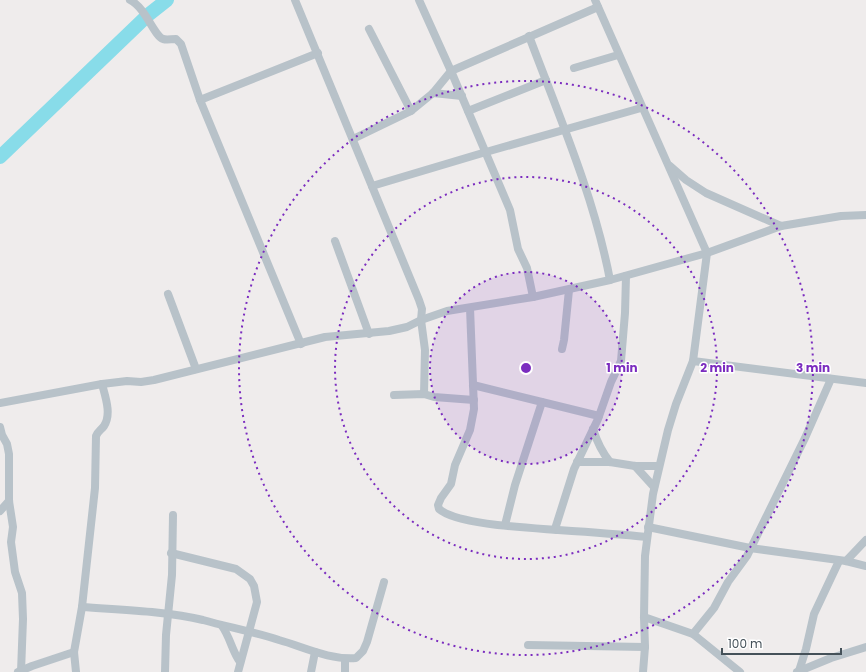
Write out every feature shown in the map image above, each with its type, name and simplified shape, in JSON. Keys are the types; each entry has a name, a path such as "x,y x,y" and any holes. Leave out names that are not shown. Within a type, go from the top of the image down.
{"street":[{"path":"130,0 138,5 145,13 158,36 166,40 176,39 181,44 200,100 301,344"},
{"path":"295,0 422,309 421,320 425,350 424,394"},
{"path":"419,0 462,96 510,210 518,249 527,268 533,297"},
{"path":"353,139 411,110 433,92 451,71 529,36 596,3 641,108 707,253 693,360 676,404 668,430 654,487 645,556 645,647 643,672"},
{"path":"369,29 411,110"},
{"path":"529,36 565,129 590,202 604,251 610,280"},
{"path":"200,100 318,53"},
{"path":"574,68 618,55"},
{"path":"468,110 546,80"},
{"path":"433,92 462,96"},
{"path":"372,186 641,108"},
{"path":"667,163 686,180 706,193 781,226"},
{"path":"0,403 102,384 154,380 325,337 389,331 407,327 421,320 447,311 569,290 626,276 707,253 781,226 841,216 866,215"},
{"path":"335,241 369,334"},
{"path":"555,529 577,462 599,416 611,382 621,361 626,276"},
{"path":"562,349 569,290"},
{"path":"168,294 196,369"},
{"path":"470,308 474,410 470,430 455,465 451,484 441,498 438,505 439,509 442,512 465,519 506,525 647,537"},
{"path":"693,360 866,383"},
{"path":"694,634 714,608 728,582 747,556 805,438 831,379"},
{"path":"76,672 74,652 82,607 95,488 96,436 98,431 104,426 107,417 106,397 102,384"},
{"path":"473,385 599,416"},
{"path":"394,395 424,394 434,397 474,400"},
{"path":"506,525 514,485 542,402"},
{"path":"0,427 7,444 9,454 9,501 14,527 11,542 13,558 22,593 20,672 74,652"},
{"path":"593,429 600,449 610,462"},
{"path":"577,462 610,462 635,466 659,466"},
{"path":"635,466 654,487"},
{"path":"0,512 9,501"},
{"path":"165,672 172,575 173,515"},
{"path":"648,527 750,548 866,564"},
{"path":"798,671 806,649 814,614 843,561 859,549 866,540"},
{"path":"859,549 866,564"},
{"path":"172,553 236,569 250,580 254,586 258,602 238,672"},
{"path":"82,607 168,615 201,620 281,640 315,652 345,658 356,658 362,651 366,642 384,582"},
{"path":"644,618 694,634 740,672"},
{"path":"222,626 227,634 233,651 240,662"},
{"path":"528,645 645,647"},
{"path":"798,671 831,658 866,647"},
{"path":"311,672 315,652"},
{"path":"344,672 345,658"}],"waterway":[{"path":"0,157 148,15 167,0"}]}
